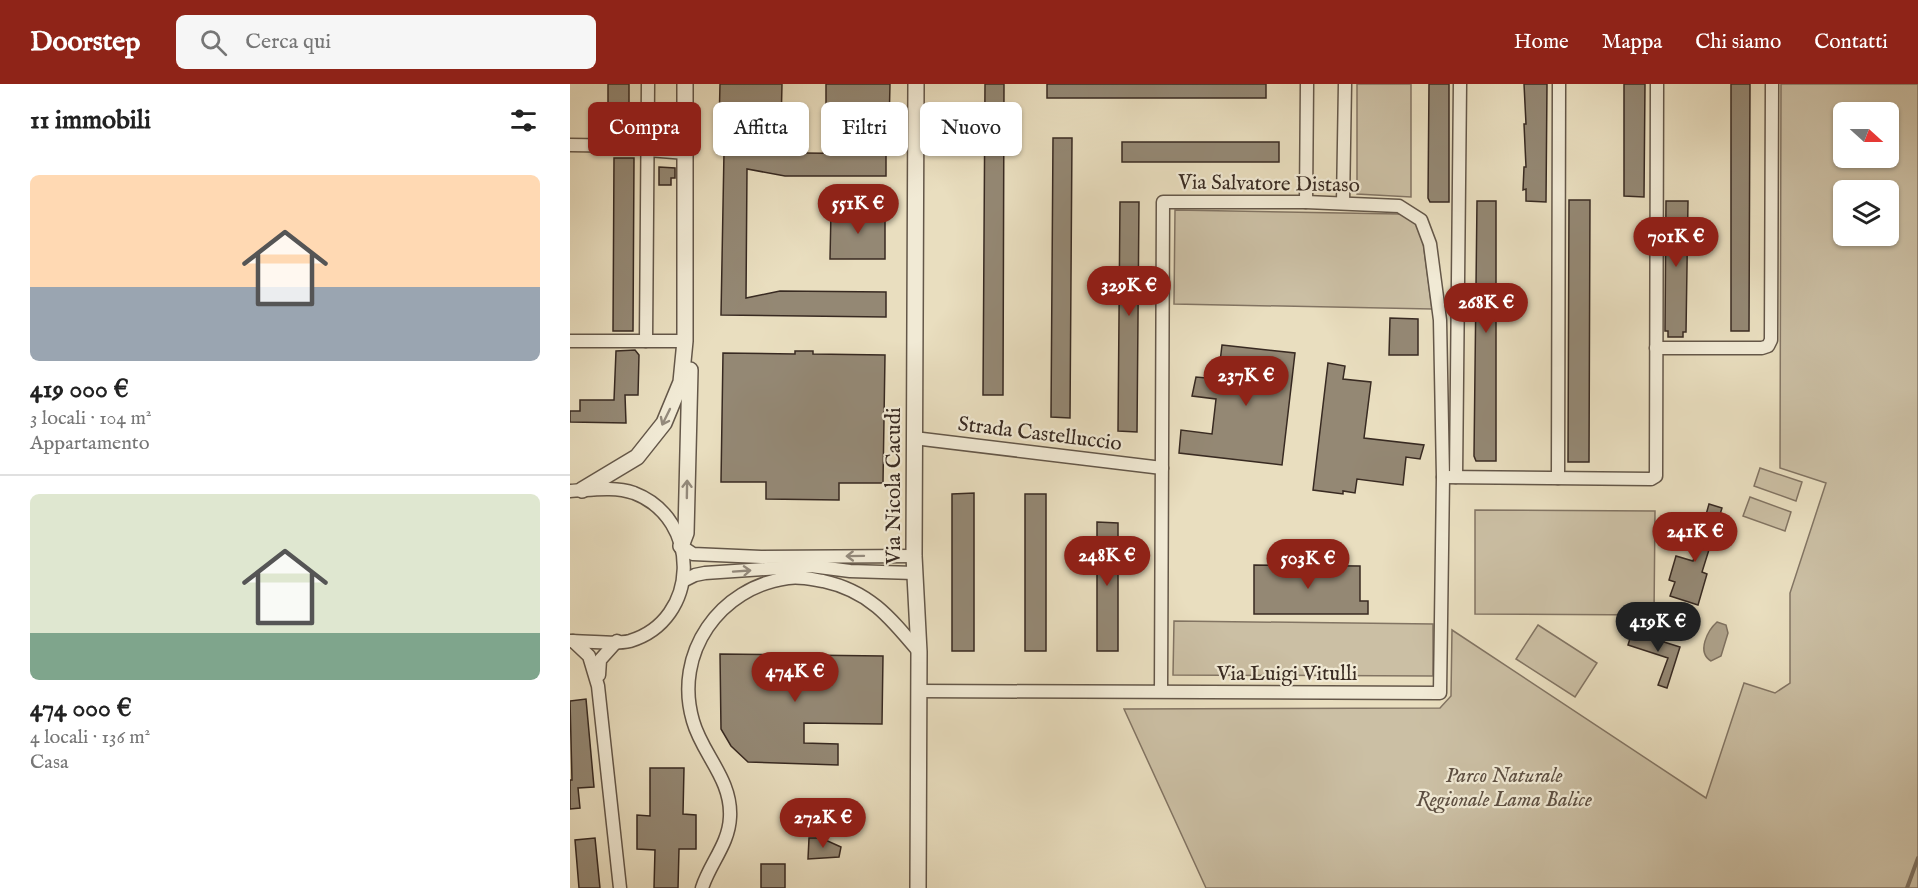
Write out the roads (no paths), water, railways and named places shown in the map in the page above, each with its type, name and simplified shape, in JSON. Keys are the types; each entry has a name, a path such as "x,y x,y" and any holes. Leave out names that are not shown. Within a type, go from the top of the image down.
{"street":[{"path":"648,84 648,102"},
{"path":"685,84 685,102"},
{"name":"Via Nicola Cacudi","path":"916,84 914,573 919,652 918,888"},
{"path":"1306,202 1307,84"},
{"path":"1343,203 1345,84"},
{"path":"1460,84 1449,477 1652,479 1656,477 1658,368 1656,348 1657,84"},
{"path":"1558,478 1559,84"},
{"path":"1656,348 1762,348 1768,346 1771,340 1772,84"},
{"path":"570,145 588,145"},
{"path":"646,341 648,156"},
{"path":"576,490 637,458 664,423 681,382 685,341 686,156"},
{"name":"Via Salvatore Distaso","path":"1161,692 1163,202 1306,202 1399,206 1421,220 1427,236 1440,320 1449,477"},
{"path":"570,341 685,341"},
{"path":"681,546 686,533 690,376 685,341"},
{"name":"Strada Castelluccio","path":"914,438 1162,468"},
{"name":"Via Luigi Vitulli","path":"919,691 1440,693 1449,477"},
{"path":"572,641 629,641 662,622 676,601 685,580 685,562 674,523 659,509 634,494 612,489 576,490"},
{"path":"681,546 693,554 762,557 914,556"},
{"path":"685,580 705,573 811,566 850,572 914,573"},
{"path":"702,888 725,841 730,817 728,797 722,777 692,720 688,680 698,641 715,616 741,593 767,581 800,577 851,588 870,600 894,622 919,652"},
{"path":"572,641 589,656 598,686 620,888"},
{"path":"598,686 600,660 617,641"}],"waterway":[{"path":"1907,888 1918,858"}],"park label":[{"name":"Parco Naturale Regionale Lama Balice","path":"1504,787"}]}
